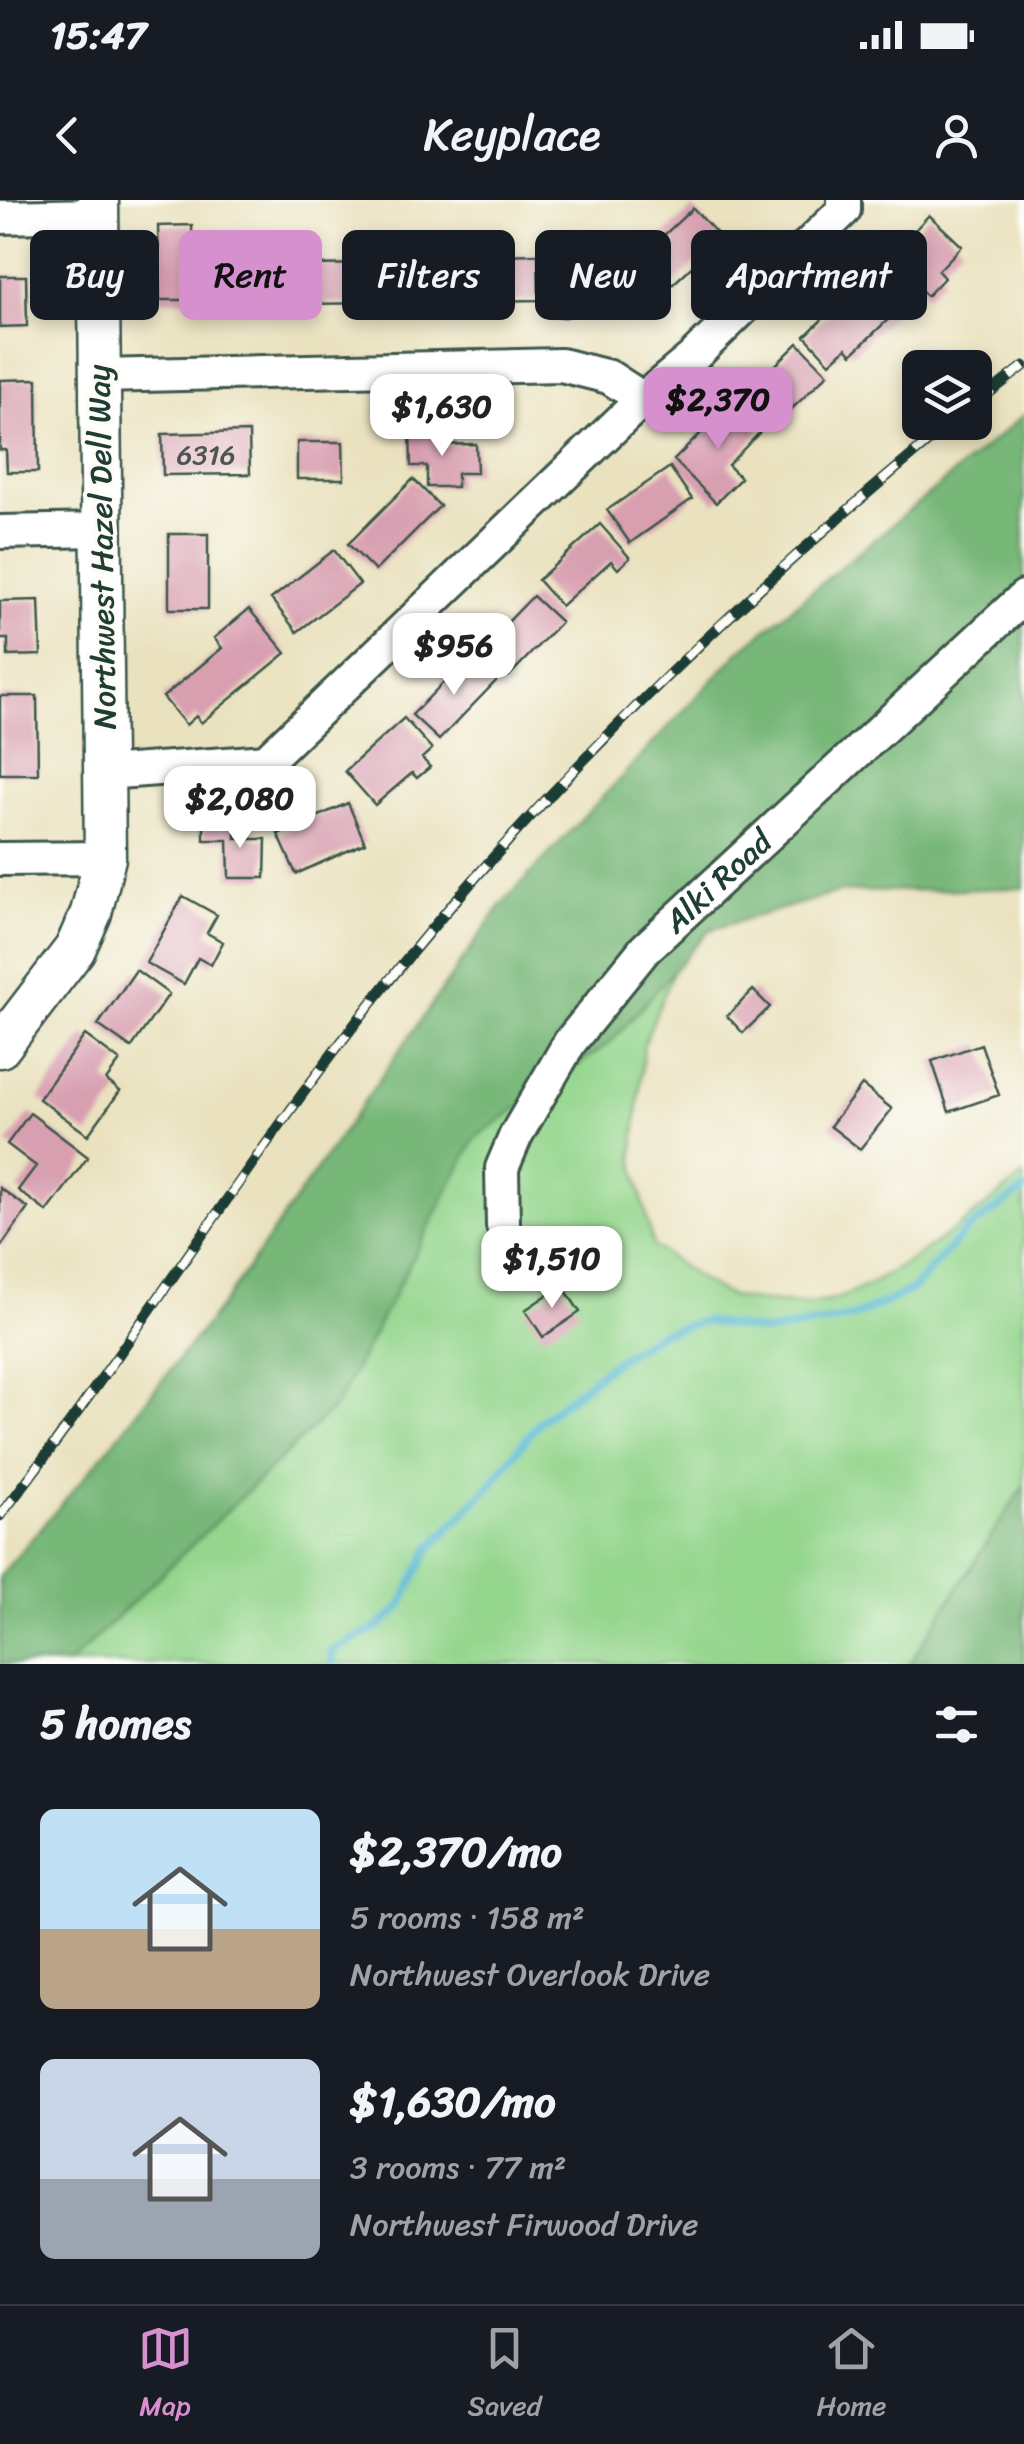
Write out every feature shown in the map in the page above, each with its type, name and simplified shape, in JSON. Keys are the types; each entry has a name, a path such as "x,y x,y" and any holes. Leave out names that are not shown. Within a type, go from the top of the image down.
{"street":[{"path":"104,774 266,761 644,399 692,358 844,210 844,200"},
{"path":"0,217 97,208"},
{"name":"Northwest Hazel Dell Way","path":"0,1047 75,949 91,913 104,858 97,208"},
{"path":"100,376 561,366 609,377 644,399"},
{"path":"0,532 101,530"},
{"name":"Alki Road","path":"503,1226 502,1168 516,1135 570,1042 646,950 1024,597"},
{"path":"0,858 104,858"}],"green space":[{"path":"1024,415 1024,888 840,892 709,930 612,1041 475,1138 337,1404 69,1664 0,1664 0,1576 101,1458 227,1298 502,904 740,651"},
{"path":"502,904 673,972 644,1043 633,1158 653,1246 723,1293 790,1303 823,1302 846,1295 928,1249 1024,1175 1024,1664 0,1664 0,1576 101,1458 227,1298"},
{"path":"1024,1485 1024,1664 909,1664"}],"building":[{"path":"693,208 714,230 691,230 691,268 671,286 671,230"},
{"path":"929,215 962,246 938,271 944,278 927,296 927,230 915,230"},
{"path":"192,225 192,230 179,230 179,300 160,300 158,226"},
{"path":"535,254 535,300 515,300 515,255"},
{"path":"342,264 342,303 322,304 322,265"},
{"path":"0,276 26,276 27,326 0,327"},
{"path":"822,320 888,320 852,354 846,348 830,363 805,336"},
{"path":"798,343 828,374 773,427 743,397"},
{"path":"37,379 38,472 7,472 6,450 0,450 0,380"},
{"path":"731,403 760,432 728,465 741,478 716,503 674,460"},
{"path":"249,432 250,474 163,475 162,434"},
{"path":"410,432 437,432 437,445 476,444 477,473 457,473 457,487 427,487 427,466 411,466"},
{"path":"297,442 343,442 344,479 297,479"},
{"path":"670,467 692,499 630,543 607,510"},
{"path":"413,479 440,506 375,571 348,544"},
{"path":"600,524 630,558 618,569 611,561 561,606 538,580"},
{"path":"169,534 208,534 208,609 169,609"},
{"path":"334,550 360,584 297,632 271,599"},
{"path":"533,596 561,622 509,676 482,649"},
{"path":"39,600 41,655 8,656 8,639 0,639 0,601"},
{"path":"249,609 286,653 201,723 196,716 186,725 163,697 222,648 214,638"},
{"path":"470,655 496,681 439,740 412,715"},
{"path":"0,696 37,696 38,774 0,774"},
{"path":"404,718 432,749 422,758 430,767 417,778 412,773 375,805 345,771"},
{"path":"348,803 365,843 296,874 278,834"},
{"path":"204,823 236,823 236,839 266,839 265,878 229,878 228,840 204,840"},
{"path":"183,896 217,915 207,933 223,942 211,965 198,958 184,984 146,963"},
{"path":"136,970 169,994 131,1048 98,1025"},
{"path":"753,990 770,1007 743,1033 727,1016"},
{"path":"85,1035 120,1061 106,1080 120,1091 88,1135 39,1099"},
{"path":"981,1044 999,1095 949,1112 932,1061"},
{"path":"862,1085 892,1109 860,1149 830,1126"},
{"path":"30,1113 88,1157 47,1212 18,1190 36,1166 7,1144"},
{"path":"0,1188 28,1208 0,1248"},
{"path":"562,1285 580,1312 543,1337 525,1310"}],"waterway":[{"path":"333,1664 331,1651 377,1628 400,1608 429,1549 488,1488 540,1421 618,1359 660,1333 704,1321 767,1332 853,1317 912,1290 966,1230 1024,1190"}],"railway":[{"path":"992,391 1024,366"},
{"path":"0,1516 327,1060 440,918 507,841 649,694 797,554 930,440"}]}
